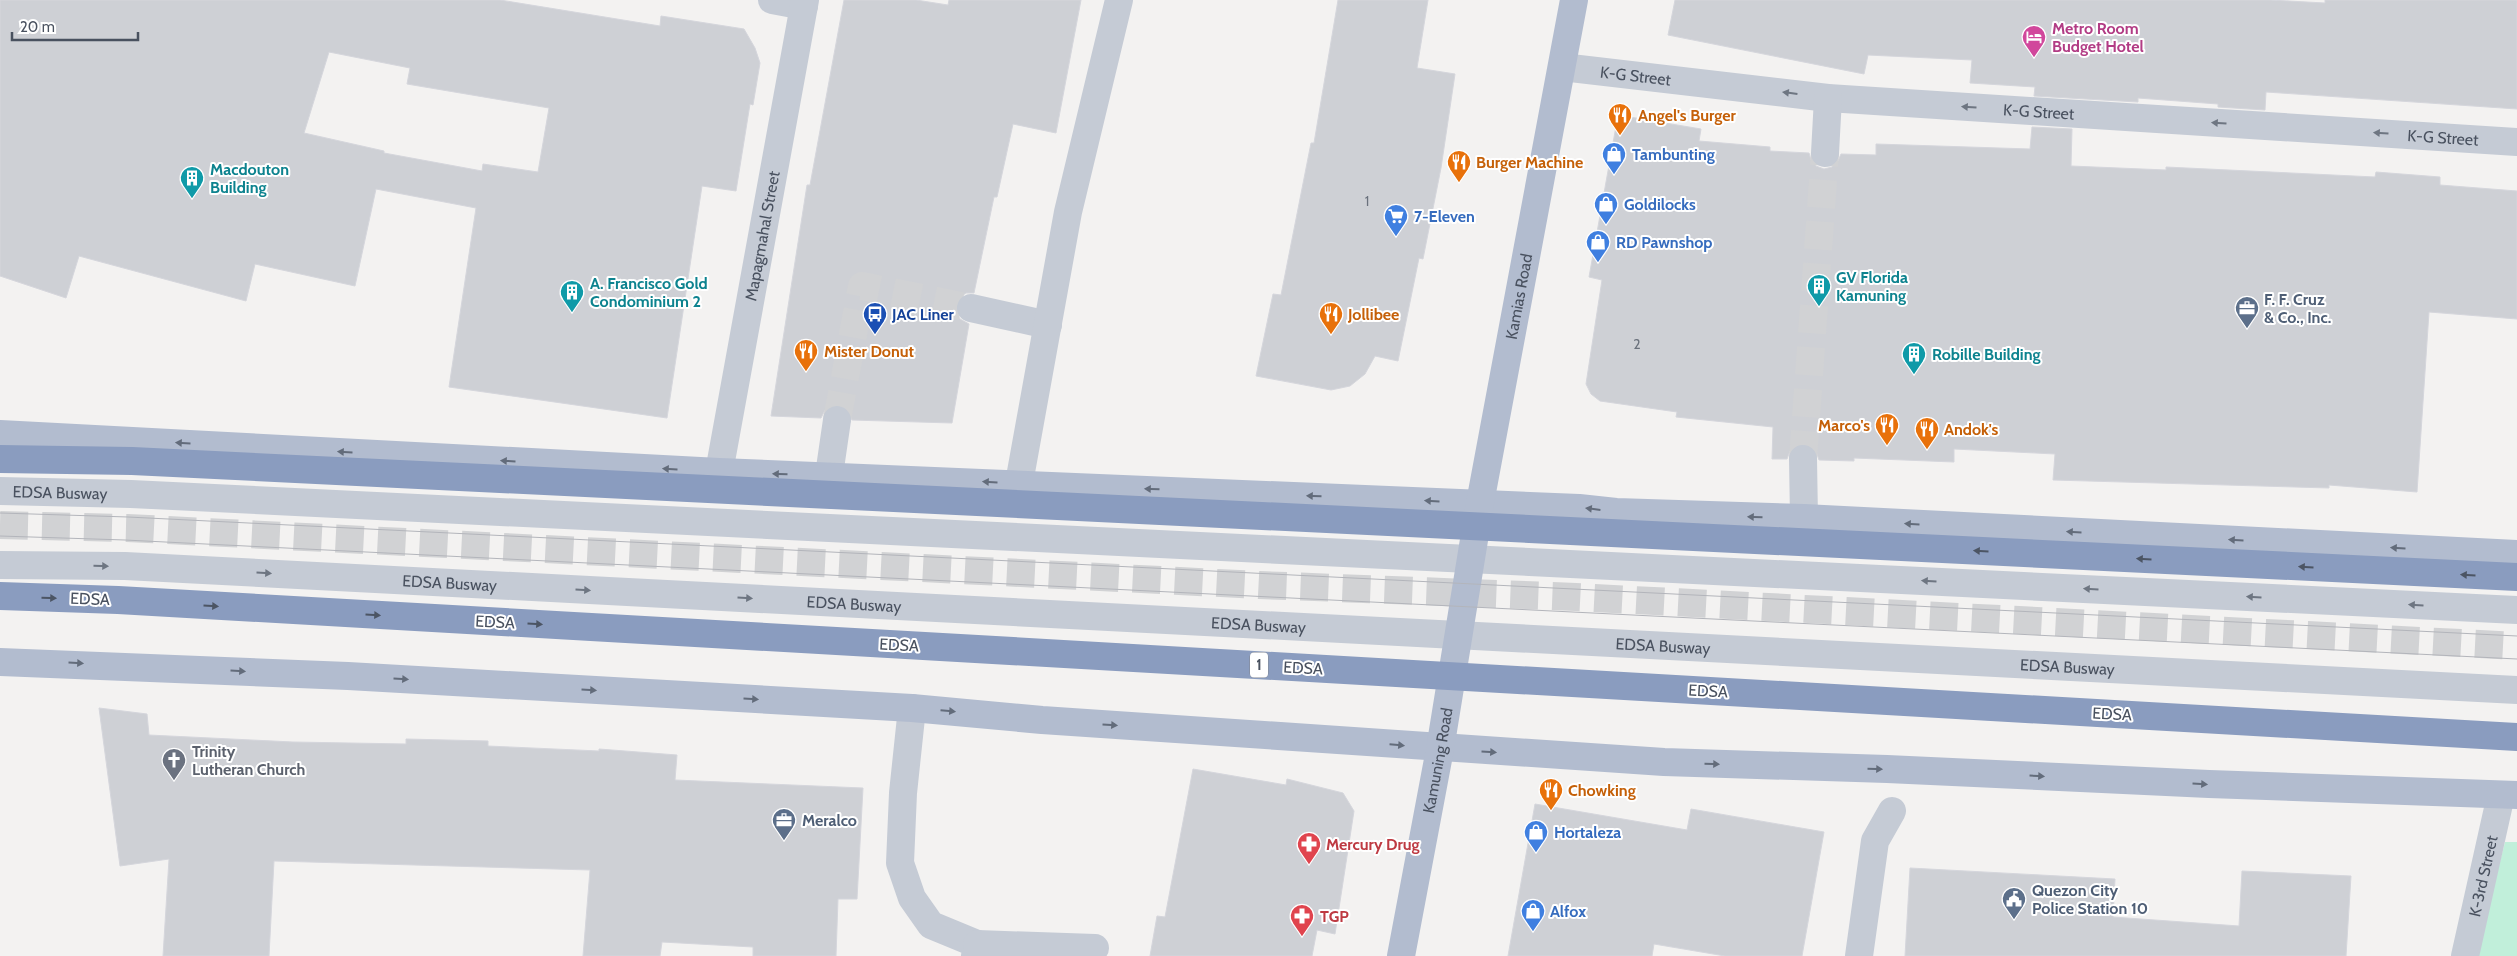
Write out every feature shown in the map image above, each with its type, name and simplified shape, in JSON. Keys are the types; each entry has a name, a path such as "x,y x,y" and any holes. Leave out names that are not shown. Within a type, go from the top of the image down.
{"highway":[{"path":"0,459 132,461 2517,577"},
{"name":"EDSA","path":"0,596 118,600 2517,737"}],"main road":[{"name":"Kamias Road","path":"1466,594 1480,504 1574,0"},
{"path":"0,434 719,472 829,475 1579,508 1616,512 1804,518 2517,554"},
{"name":"Kamuning Road","path":"1402,956 1466,594"},
{"path":"0,662 27,661 348,676 912,708 1042,720 1664,762 1887,769 2209,784 2509,795"},
{"path":"0,669 27,661"}],"street":[{"path":"772,0 804,3"},
{"path":"1019,484 1068,212 1118,0"},
{"name":"Mapagmahal Street","path":"719,472 804,3"},
{"name":"K-G Street","path":"1562,67 1828,98 2517,142"},
{"path":"1825,153 1828,98"},
{"path":"971,308 1048,325"},
{"path":"829,475 837,420"},
{"path":"1803,459 1804,518"},
{"name":"EDSA Busway","path":"0,491 131,494 2517,610"},
{"name":"EDSA Busway","path":"0,565 125,566 2517,690"},
{"path":"912,708 902,793 900,863 912,898 931,925 976,950 1095,948"},
{"name":"K-3rd Street","path":"2464,956 2509,795"},
{"path":"1859,956 1875,841 1892,811"}],"green space":[{"path":"2505,842 2517,842 2517,956 2476,956"}],"building":[{"path":"0,0 500,0 660,26 661,16 744,29 755,48 760,63 753,105 750,104 736,191 702,186 667,418 449,387 476,208 376,189 355,286 255,264 246,301 79,256 66,298 0,276","holes":["329,52 410,68 407,84 549,108 538,172 483,164 482,171 384,153 384,151 304,133"]},
{"path":"844,0 916,0 948,5 949,0 1081,0 1056,133 1013,124 997,197 994,197 974,293 966,293 959,298 956,304 956,312 960,319 969,324 952,423 852,420 847,408 839,405 832,405 825,410 821,418 771,416 807,185 810,185"},
{"path":"1338,0 1428,0 1417,68 1455,74 1441,168 1423,259 1419,258 1398,361 1375,356 1365,374 1350,386 1331,390 1256,376 1273,294 1281,295 1311,143 1314,143"},
{"path":"1675,0 2270,0 2325,3 2325,0 2517,0 2517,109 2266,92 2265,110 2218,107 2218,104 2138,98 2138,102 2034,96 2035,87 1970,83 1972,60 1868,55 1864,74 1668,35"},
{"path":"1618,115 1701,129 1699,141 1770,147 1770,151 1809,153 1811,160 1816,166 1824,169 1832,167 1838,161 1841,154 1876,155 1876,144 2030,149 2032,127 2072,129 2071,166 2166,170 2166,167 2375,177 2376,172 2440,177 2440,185 2517,191 2517,319 2429,312 2417,492 2329,485 2329,488 2053,480 2055,454 1954,449 1954,462 1854,458 1854,461 1819,460 1816,451 1810,445 1802,443 1790,451 1787,459 1772,459 1773,427 1676,417 1677,412 1600,401 1591,394 1586,384 1602,280 1589,277"},
{"path":"99,708 147,714 149,735 293,742 406,744 406,739 488,741 488,746 599,751 599,749 677,755 675,780 863,788 857,899 838,899 836,956 753,956 753,947 662,942 660,956 583,956 590,870 274,861 269,956 163,956 169,859 120,866"},
{"path":"1193,769 1286,785 1287,779 1343,793 1354,811 1335,934 1317,930 1312,956 1150,956 1157,916 1165,917"},
{"path":"1535,804 1687,830 1691,809 1824,832 1802,956 1725,956 1654,944 1652,956 1508,956"},
{"path":"1910,868 2115,879 2113,917 2239,926 2242,871 2351,876 2346,956 1905,956"}],"tunnel":[{"path":"1803,459 1825,153"},
{"path":"837,420 862,286 971,308"},
{"path":"0,525 127,528 1259,585 1576,597 2517,646"}],"tram line":[{"path":"0,513 128,517 2517,636"},
{"path":"0,536 125,540 2517,659"}],"place":[{"name":"Metro Room Budget Hotel","path":"2034,58"},
{"name":"Angel's Burger","path":"1620,136"},
{"name":"Tambunting","path":"1614,175"},
{"name":"Burger Machine","path":"1459,183"},
{"name":"Macdouton Building","path":"192,199"},
{"name":"Goldilocks","path":"1606,225"},
{"name":"7-Eleven","path":"1396,237"},
{"name":"RD Pawnshop","path":"1598,263"},
{"name":"GV Florida Kamuning","path":"1819,307"},
{"name":"A. Francisco Gold Condominium 2","path":"572,313"},
{"name":"F. F. Cruz & Co., Inc.","path":"2247,329"},
{"name":"JAC Liner","path":"875,335"},
{"name":"Jollibee","path":"1331,335"},
{"name":"Mister Donut","path":"806,372"},
{"name":"Robille Building","path":"1914,375"},
{"name":"Marco's","path":"1887,446"},
{"name":"Andok's","path":"1927,450"},
{"name":"Trinity Lutheran Church","path":"174,781"},
{"name":"Chowking","path":"1551,811"},
{"name":"Meralco","path":"784,841"},
{"name":"Hortaleza","path":"1536,853"},
{"name":"Mercury Drug","path":"1309,865"},
{"name":"Quezon City Police Station 10","path":"2014,920"},
{"name":"Alfox","path":"1533,932"},
{"name":"TGP","path":"1302,937"}]}
